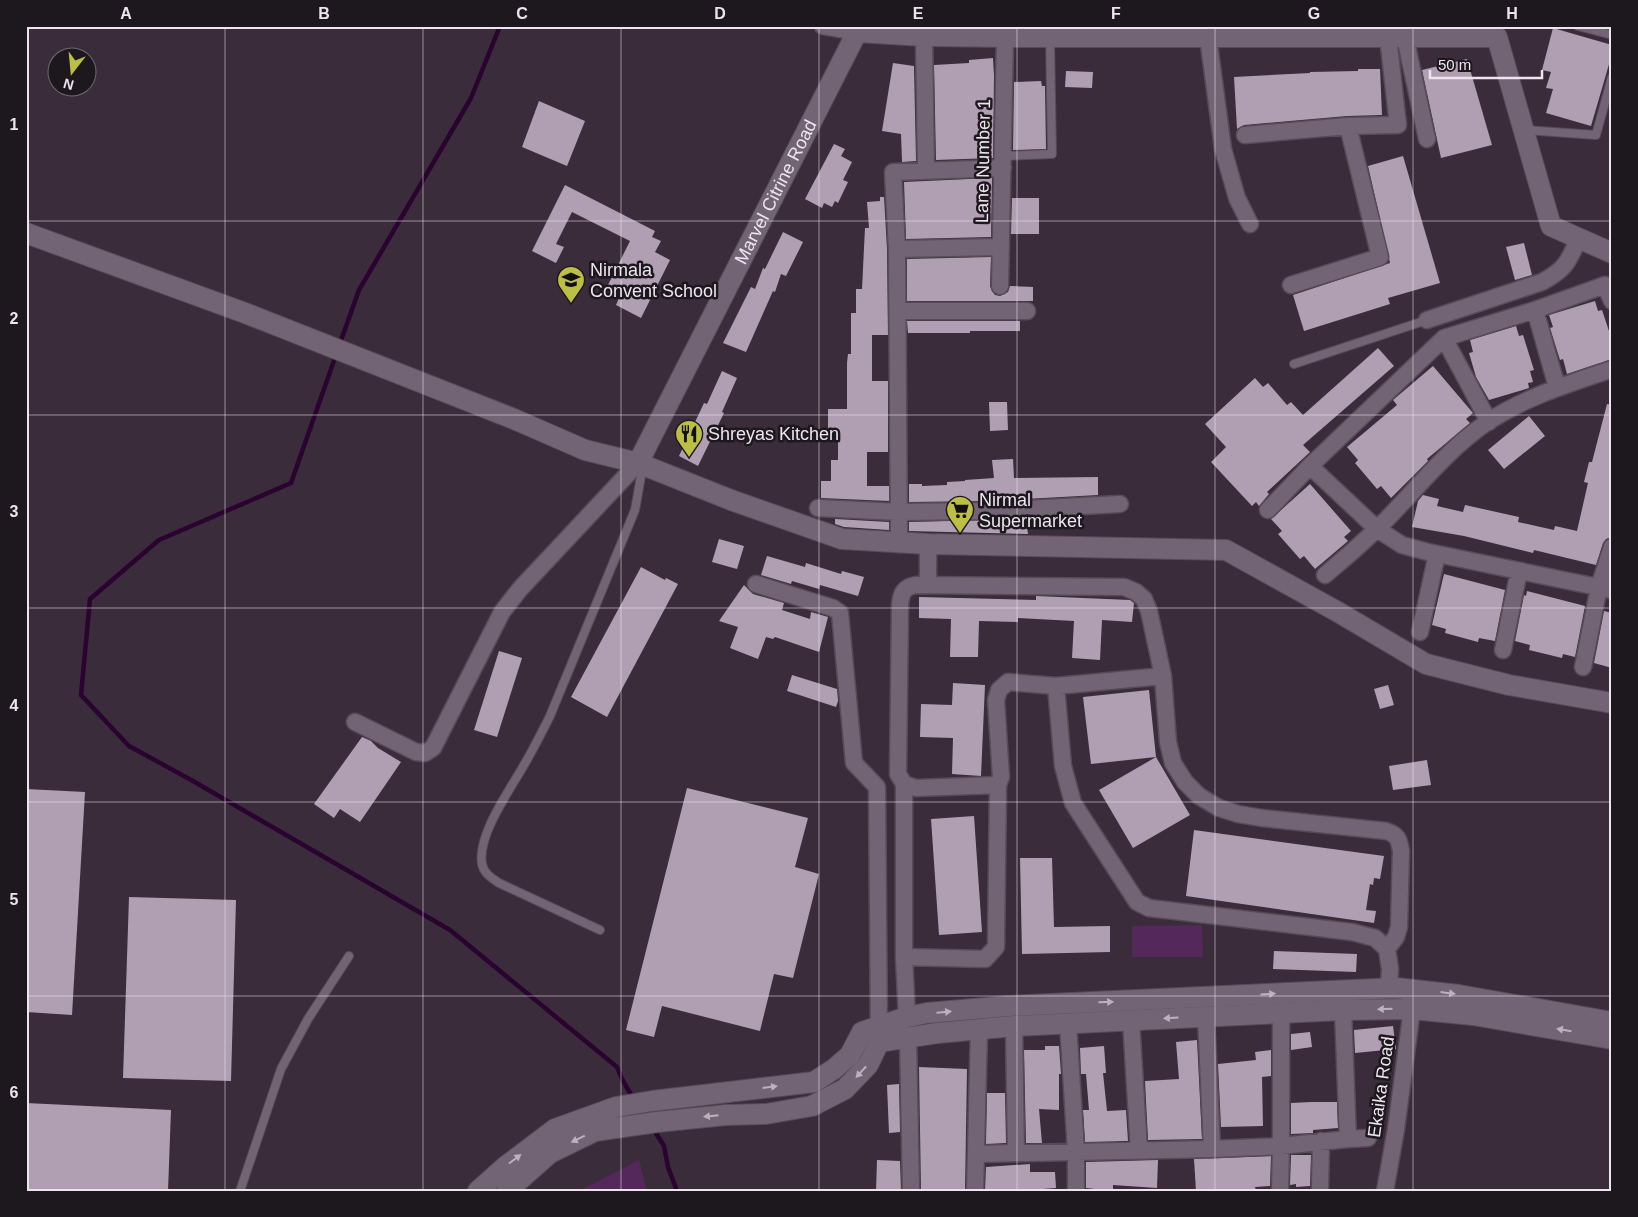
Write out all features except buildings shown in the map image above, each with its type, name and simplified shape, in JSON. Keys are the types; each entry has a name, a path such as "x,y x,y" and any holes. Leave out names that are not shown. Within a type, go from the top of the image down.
{"street":[{"path":"823,26 857,32 924,36 1008,34 1050,37 1208,37 1239,32 1316,32 1397,37 1499,32 1524,130 1552,226 1612,253"},
{"name":"Marvel Citrine Road","path":"637,464 857,32"},
{"name":"Lane Number 1","path":"1000,286 1008,34"},
{"path":"924,36 926,170"},
{"path":"1208,37 1223,150 1237,198 1250,224"},
{"path":"1245,135 1348,126 1398,125 1397,37"},
{"path":"1397,37 1427,138"},
{"path":"1291,285 1380,258 1348,126"},
{"path":"899,544 898,311 893,172 1003,162"},
{"path":"26,233 245,312 514,419 586,450 637,464 842,539 899,544 1226,550 1338,612 1426,664 1509,684 1612,703"},
{"path":"1427,320 1542,282 1560,272 1569,261 1580,238"},
{"path":"897,249 1001,247"},
{"path":"1268,510 1310,466 1444,338 1535,310 1605,285 1612,301"},
{"path":"1535,310 1557,387"},
{"path":"898,311 1027,311"},
{"path":"1444,338 1489,422"},
{"path":"1326,575 1377,529 1457,446 1489,422 1517,405 1557,387 1612,369"},
{"path":"355,722 416,752 425,753 433,748 502,612 550,556 637,464"},
{"path":"1310,466 1377,529 1402,545 1605,589"},
{"path":"818,508 899,512 987,511 1120,504"},
{"path":"928,544 928,585"},
{"path":"1583,667 1605,589 1612,547"},
{"path":"1420,632 1437,554"},
{"path":"1503,650 1519,571"},
{"path":"507,1191 550,1152 595,1131 726,1115 766,1114 812,1106 846,1089 868,1065 879,1034 876,787 854,763 840,613 833,608 756,584"},
{"path":"911,1191 908,1027 904,957 904,784 898,774 900,604 901,594 907,587 928,585 1124,586 1136,592 1144,599 1149,611 1162,676 1168,742 1173,763 1186,782 1199,796 1219,808 1238,814 1386,831 1395,834 1399,840 1401,851 1399,927 1396,937 1388,949 1389,988"},
{"path":"904,957 985,959 996,948 998,785 1000,777 996,700 999,690 1008,682 1056,686 1162,676"},
{"path":"1056,686 1063,766 1073,803 1137,902 1148,908 1352,932 1375,938 1388,949"},
{"path":"904,784 916,788 998,785"},
{"path":"908,1027 927,1014 1008,1006 1389,988 1410,988 1459,995 1612,1022"},
{"name":"Ekaika Road","path":"1386,1191 1412,1009 1410,988"},
{"path":"478,1191 506,1166 555,1129 616,1107 814,1082 834,1069 850,1055 862,1032 879,1034 908,1027 979,1029 1206,1016 1412,1009 1473,1015 1612,1039"},
{"path":"1343,1010 1348,1138"},
{"path":"1280,1013 1282,1146 1280,1191"},
{"path":"1206,1016 1212,1149"},
{"path":"1131,1020 1139,1151"},
{"path":"1068,1023 1076,1152 1076,1191"},
{"path":"1014,1026 1016,1153"},
{"path":"975,1191 979,1029"},
{"path":"660,1100 667,1121"},
{"path":"976,1154 1212,1149 1282,1146 1348,1138 1368,1138"},
{"path":"1320,1188 1321,1142"}],"lane":[{"path":"1578,26 1612,35"},
{"path":"1003,162 1052,154 1050,37"},
{"path":"1524,130 1596,135 1612,77"},
{"path":"1294,364 1427,320"},
{"path":"600,930 499,883 486,873 482,864 482,850 489,826 550,716 635,510 642,476 637,464"},
{"path":"240,1191 281,1069 308,1019 349,956"}],"shaded area":[{"path":"1202,925 1203,957 1132,957 1132,926"},
{"path":"639,1160 647,1191 579,1191"}],"waterway":[{"path":"339,346 359,290 471,98 500,26"},
{"path":"336,355 291,483 159,540 90,599 81,695 129,746 450,930 617,1067 633,1098"},
{"path":"652,1127 664,1146 668,1167 677,1191"}],"place":[{"name":"Nirmala Convent School","path":"571,304"},
{"name":"Shreyas Kitchen","path":"689,458"},
{"name":"Nirmal Supermarket","path":"960,534"}]}
